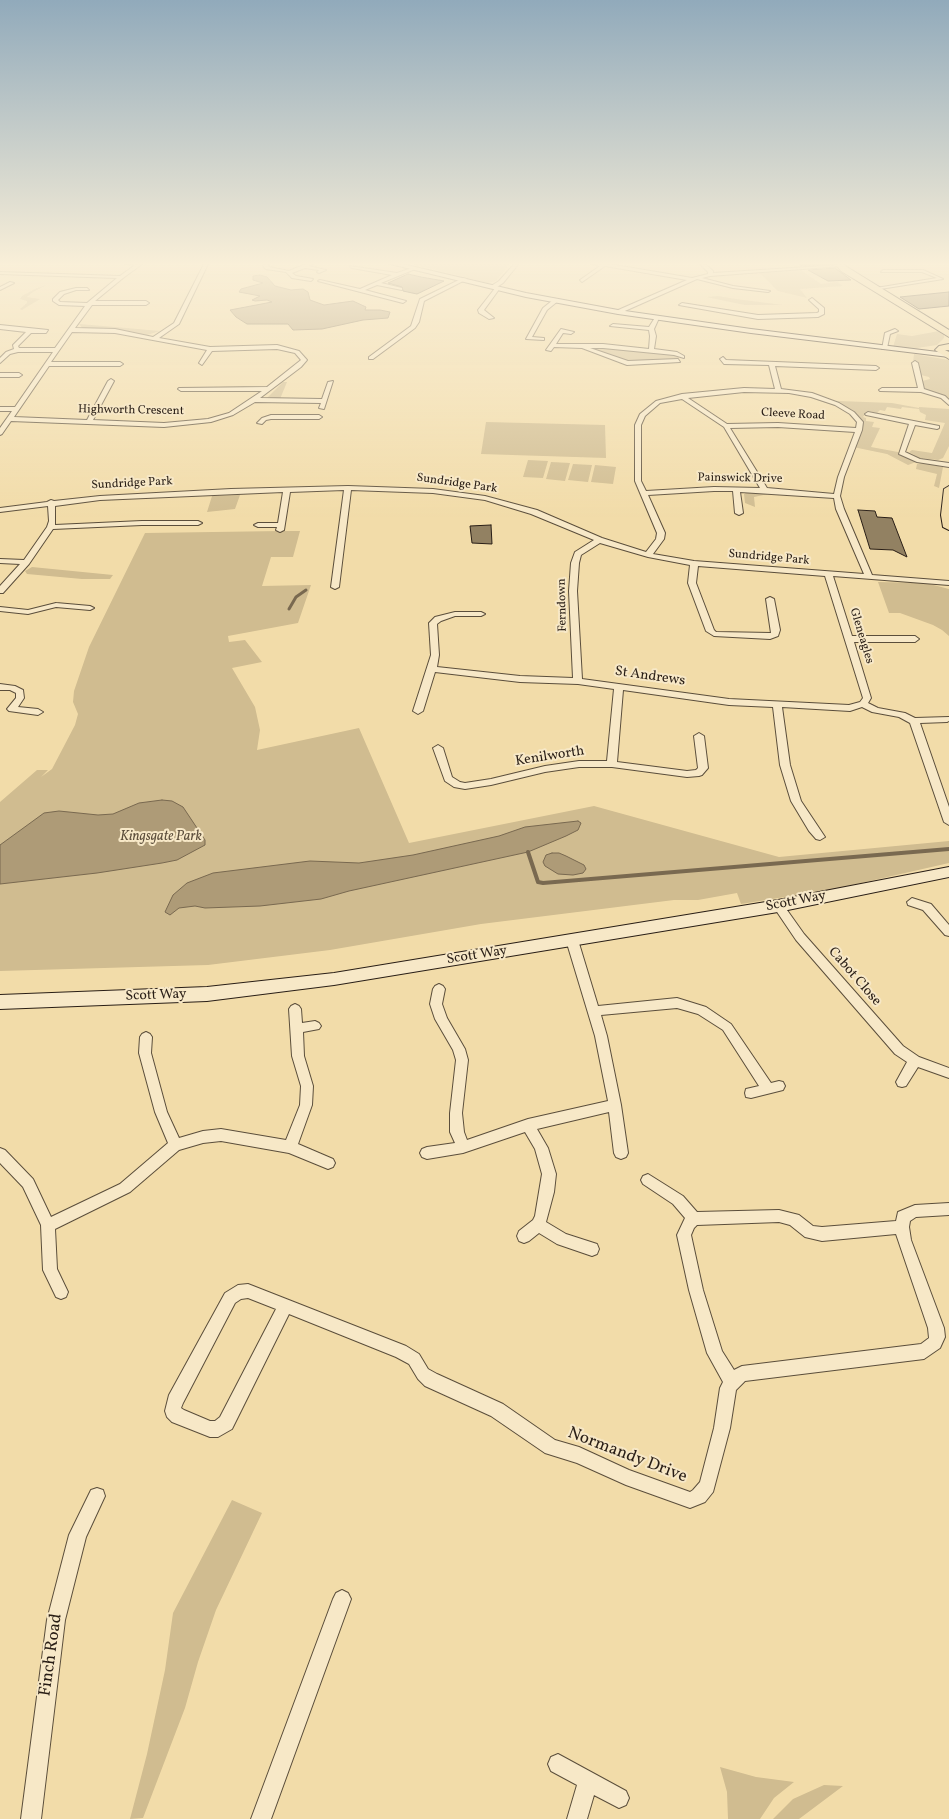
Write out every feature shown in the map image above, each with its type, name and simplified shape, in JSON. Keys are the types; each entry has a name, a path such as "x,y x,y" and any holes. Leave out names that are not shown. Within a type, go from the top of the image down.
{"main road":[{"path":"949,488 947,515 949,526"}],"street":[{"path":"0,433 59,347"},
{"name":"Highworth Crescent","path":"9,419 164,425 197,423 231,414 255,400 299,366 304,360 302,356 289,350 273,347 204,347"},
{"path":"371,358 386,347"},
{"path":"551,347 550,348 584,347 627,363 681,356 612,347"},
{"path":"651,351 652,347"},
{"path":"875,347 911,351 945,351"},
{"path":"202,363 210,348"},
{"path":"20,375 2,375 0,361 8,353 17,350 57,350"},
{"path":"723,359 724,362 876,368"},
{"path":"915,363 921,390"},
{"path":"47,364 120,364"},
{"path":"772,364 778,390"},
{"path":"918,378 926,378"},
{"path":"89,422 111,381"},
{"path":"317,424 331,382"},
{"path":"180,389 268,389"},
{"path":"648,554 660,539 661,532 642,493 638,481 638,425 642,415 658,402 682,396 715,391 778,390 812,395 841,406 860,422 859,430 841,478 837,496 840,509 870,578"},
{"path":"882,390 921,390 943,397 949,402"},
{"path":"682,396 726,426 765,490"},
{"path":"255,400 324,401"},
{"path":"886,418 891,408"},
{"path":"0,409 16,409"},
{"path":"868,414 937,427"},
{"path":"260,423 264,419 271,417 319,417"},
{"path":"913,422 901,453 918,461 949,465"},
{"name":"Cleeve Road","path":"726,426 778,425 859,430"},
{"path":"335,587 348,488"},
{"name":"Sundridge Park","path":"0,510 51,502 144,495 348,488 420,490 485,498 534,512 599,540 648,554 694,563 829,575 949,583"},
{"name":"Painswick Drive","path":"642,493 693,489 736,489 837,496"},
{"path":"736,489 739,513"},
{"path":"258,525 280,527 286,503 287,490"},
{"path":"0,590 26,562 51,527 53,521 51,502"},
{"path":"51,527 142,523 198,523"},
{"name":"Ferndown","path":"578,681 573,591 575,563 578,554 599,540"},
{"path":"0,561 26,562"},
{"path":"694,563 692,583 710,631 714,634 770,636 775,634 776,630 770,599"},
{"name":"Gleneagles","path":"829,575 867,698 863,704"},
{"path":"0,609 28,612 56,605 90,608"},
{"path":"428,613 438,619"},
{"path":"418,711 432,669 435,642 433,623 438,619 455,614 481,614"},
{"path":"849,639 914,639"},
{"name":"St Andrews","path":"432,669 520,679 578,681 729,702 850,708 863,704"},
{"path":"0,687 12,688 20,692 20,698 12,709 38,712"},
{"path":"612,764 619,687"},
{"path":"863,704 875,710 902,715 914,721 947,719"},
{"path":"777,705 785,765 796,802 812,829 820,837"},
{"path":"914,721 918,728 949,822"},
{"name":"Kenilworth","path":"438,748 448,779 457,785 465,786 491,782 564,766 612,764 687,774 699,772 703,768 698,736"},
{"name":"Scott Way","path":"0,1002 207,994 334,979 778,906 949,872"},
{"path":"912,902 927,907 949,932"},
{"name":"Cabot Close","path":"778,906 800,937 899,1050 915,1061 949,1073"},
{"path":"572,940 601,1036 615,1105 621,1153"},
{"path":"439,989 436,1004 441,1019 459,1049 462,1060 462,1072 456,1113 457,1132 463,1147"},
{"path":"594,1011 654,1004 677,1004 702,1010 727,1027 774,1087 751,1093"},
{"path":"290,1147 306,1105 307,1086 298,1056 295,1009"},
{"path":"296,1028 315,1026"},
{"path":"146,1037 146,1053 161,1112 175,1145"},
{"path":"902,1082 915,1061"},
{"path":"427,1153 463,1147 528,1125 615,1105"},
{"path":"524,1236 538,1225 547,1192 549,1174 541,1148 528,1125"},
{"path":"48,1225 99,1202 124,1188 175,1145 203,1137 221,1135 290,1147 328,1163"},
{"path":"0,1154 28,1183 48,1225 50,1270 61,1292"},
{"path":"648,1180 678,1200 694,1219"},
{"path":"902,1227 822,1234 810,1232 794,1220 779,1216 694,1219 688,1224 684,1235 696,1290 716,1353 723,1369 732,1382 742,1374 924,1351 930,1348 937,1337 936,1328 904,1240 902,1227 903,1217 915,1211 949,1209"},
{"path":"538,1225 562,1239 592,1249"},
{"name":"Normandy Drive","path":"286,1305 226,1423 218,1429 210,1429 178,1416 173,1411 175,1401 230,1298 238,1292 248,1291 286,1305 401,1350 414,1359 423,1374 431,1380 497,1410 551,1447 579,1455 626,1477 690,1500 699,1496 707,1486 722,1428 728,1388 732,1382"},
{"name":"Finch Road","path":"31,1819 56,1620 78,1535 97,1496"},
{"path":"261,1819 342,1599"},
{"path":"558,1764 619,1798"},
{"path":"577,1819 588,1781"}],"green space":[{"path":"599,347 670,354 679,357 678,360 630,363 595,351 595,349"},
{"path":"893,347 924,347 917,348"},
{"path":"914,354 949,360 949,399 925,389 922,381 930,379 929,377 921,375 919,363 913,362"},
{"path":"283,382 287,382 280,399 266,399"},
{"path":"837,402 892,403 919,408 949,409 949,446 943,458 938,460 920,458 909,452 912,450 932,453 945,423 925,420 926,415 920,412 919,409 887,407 885,411 880,410 877,413 868,411 863,417 866,418 866,421 874,422 872,427 880,428 871,447 898,452 916,462 908,465 887,454 853,447 861,421 860,417 852,410"},
{"path":"486,422 605,425 606,458 481,454"},
{"path":"528,460 548,461 543,478 523,477"},
{"path":"551,462 570,463 565,481 546,479"},
{"path":"924,463 943,467 939,488 934,486 937,474 916,469 917,464"},
{"path":"573,464 592,465 588,482 568,480"},
{"path":"595,465 616,467 613,484 591,482"},
{"path":"748,492 778,492 754,497 755,507 745,503 744,494"},
{"path":"240,495 235,509 207,512 212,496"},
{"name":"Kingsgate Park","path":"300,531 293,557 271,557 262,586 311,585 298,623 228,636 229,642 245,640 262,662 232,668 255,707 260,730 257,750 359,728 409,843 594,806 779,857 949,841 949,863 835,889 741,904 737,893 698,900 674,900 481,924 330,950 208,965 0,971 0,802 37,770 48,770 41,777 52,769 75,725 78,714 73,702 74,691 89,647 145,533"},
{"path":"32,567 113,575 110,579 82,579 27,574 25,571"},
{"path":"878,582 926,583 949,589 949,636 933,625 900,613 889,613"},
{"path":"232,1500 262,1513 216,1610 198,1662 185,1708 143,1818 130,1819 147,1754 165,1670 173,1613"},
{"path":"720,1767 756,1777 794,1782 774,1798 760,1819 728,1819 727,1792"},
{"path":"824,1785 843,1786 799,1819 773,1819 793,1799"}],"shaded area":[{"path":"162,800 172,801 183,807 205,840 205,845 177,860 162,863 97,873 0,884 0,845 44,813 59,811 98,815 113,814 139,803"},
{"path":"578,821 581,823 578,830 528,852 349,891 321,899 260,906 205,908 195,906 179,908 170,915 165,912 173,895 187,883 213,873 310,861 359,863 413,855 499,836 525,827"},
{"path":"559,853 566,856 584,865 586,869 583,873 573,875 558,874 545,866 543,862 546,855"}],"building":[{"path":"858,510 875,511 877,517 892,518 907,557 893,550 870,549"},
{"path":"491,525 492,544 472,543 470,526"}],"waterway":[{"path":"289,609 296,597 306,590"},
{"path":"528,852 538,882 543,883 949,849"}]}
